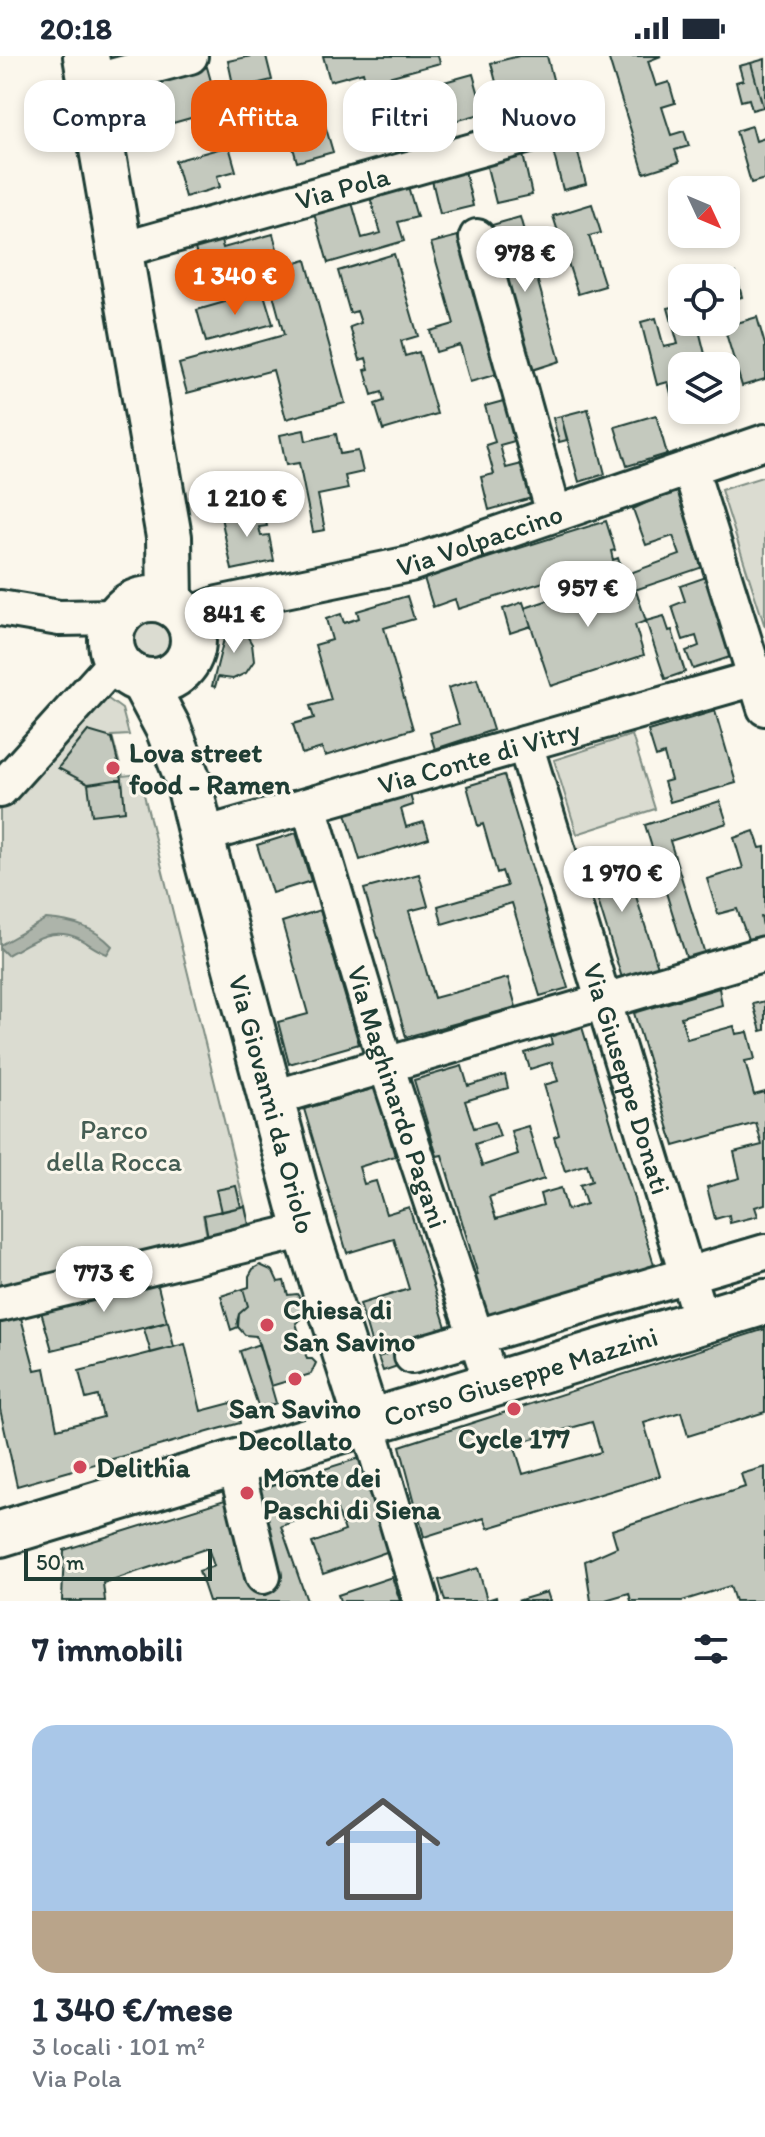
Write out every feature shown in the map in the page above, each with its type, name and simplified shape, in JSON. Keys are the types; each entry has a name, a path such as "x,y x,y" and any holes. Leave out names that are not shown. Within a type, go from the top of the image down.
{"main road":[{"path":"89,69 169,537 145,638"},
{"name":"Via Giovanni da Oriolo","path":"145,638 168,728 188,780 200,836 306,1230 368,1424"},
{"name":"Corso Giuseppe Mazzini","path":"2,1525 235,1463 765,1302"}],"street":[{"path":"89,69 190,56"},
{"name":"Via Pola","path":"121,250 473,151"},
{"path":"477,237 554,514"},
{"name":"Via Volpaccino","path":"145,638 218,604 410,564 765,442"},
{"path":"690,468 760,693"},
{"path":"0,608 145,638"},
{"path":"0,790 145,638"},
{"name":"Via Conte di Vitry","path":"200,836 525,744 760,693"},
{"name":"Via Giuseppe Donati","path":"525,744 701,1320"},
{"name":"Via Maghinardo Pagani","path":"309,806 386,1065 492,1385"},
{"path":"270,1099 765,954"},
{"path":"0,1304 306,1230"},
{"name":"Corso Giuseppe Mazzini","path":"412,1356 765,1252"},
{"path":"368,1424 421,1601"},
{"path":"235,1463 263,1576"}],"green space":[{"path":"765,476 765,627 721,490"},
{"path":"151,622 164,627 169,640 164,653 151,658 138,653 133,640 138,627"},
{"name":"Parco della Rocca","path":"100,693 122,709 129,735 112,736 123,776 139,774 245,1206 203,1215 208,1242 0,1291 0,802"},
{"path":"632,735 655,809 577,834 554,760"}],"shaded area":[{"path":"46,919 82,926 112,946 107,954 78,938 58,934 41,937 7,955 0,948 0,945"}],"building":[{"path":"266,56 272,80 232,80 228,61"},
{"path":"323,56 438,56 440,63 377,80 365,80 363,72 330,81"},
{"path":"519,56 547,56 553,80 495,80 491,63"},
{"path":"608,56 661,56 648,61 656,86 669,82 675,103 662,107 671,135 684,131 689,146 675,150 679,162 644,173"},
{"path":"765,59 765,107 763,107 751,63"},
{"path":"751,63 763,107 752,110 749,99 741,101 736,82 743,80 739,66"},
{"path":"207,67 211,80 191,80 191,118 175,122 175,80 161,80"},
{"path":"473,74 473,116 457,121 457,80 452,80"},
{"path":"752,126 756,141 765,138 765,179 751,183 736,131"},
{"path":"327,132 333,152 297,162 294,152 327,152"},
{"path":"207,152 231,152 236,171 217,176 220,187 185,197 175,161"},
{"path":"522,152 532,195 496,203 485,159"},
{"path":"553,152 578,152 586,184 563,190"},
{"path":"464,168 473,206 440,214 431,176"},
{"path":"407,183 417,217 398,222 404,241 328,263 313,210 351,199 362,238 381,233 369,194"},
{"path":"592,204 601,233 589,236 605,286 578,294 553,216"},
{"path":"520,217 560,361 529,371 489,226"},
{"path":"219,234 223,248 273,234 282,267 306,260 345,403 286,419 273,370 187,393 179,364 284,335 265,265 235,274 240,291 216,297 210,277 203,279 193,241"},
{"path":"462,235 501,373 470,382 460,345 436,352 430,331 454,324 431,243"},
{"path":"394,254 418,336 401,341 405,356 419,352 437,414 383,430 375,404 384,401 382,392 372,395 365,370 369,369 366,358 360,360 350,327 361,323 357,311 350,313 338,271"},
{"path":"548,255 554,275 538,279 532,259"},
{"path":"263,291 273,324 206,342 197,310"},
{"path":"757,317 765,345 765,379 742,386 740,352 732,352 727,336 740,336 740,322"},
{"path":"656,318 664,347 678,344 676,336 700,336 704,352 668,352 668,382 657,385 641,322"},
{"path":"507,400 518,440 500,445 506,468 526,463 535,497 489,510 481,477 494,474 486,445 495,442 485,406"},
{"path":"588,409 605,474 579,482 561,416"},
{"path":"656,415 667,454 627,466 615,427"},
{"path":"561,416 567,440 559,442 553,418"},
{"path":"304,430 306,441 336,434 340,454 358,451 363,472 345,476 348,489 318,495 325,530 313,532 299,463 286,465 280,435"},
{"path":"678,488 706,566 635,590 630,573 680,555 673,536 646,545 633,509"},
{"path":"263,508 267,526 259,527 261,536 269,535 274,561 232,570 221,517"},
{"path":"606,521 615,550 611,551 613,560 618,558 623,574 559,596 553,579 458,609 455,599 433,607 424,578"},
{"path":"630,573 646,621 635,625 644,655 551,686 525,608"},
{"path":"709,576 736,655 693,669 686,651 699,646 696,636 683,640 672,606 685,601 680,586"},
{"path":"407,596 414,619 384,628 413,729 325,756 322,748 302,754 293,724 314,718 310,706 331,700 315,645 332,640 326,619 341,614 344,623 359,618 357,611"},
{"path":"523,602 531,626 510,633 503,609"},
{"path":"664,616 669,631 672,630 685,672 665,679 646,621"},
{"path":"229,619 233,620 230,629 246,634 252,644 254,661 246,673 233,679 218,677 215,687 212,686"},
{"path":"477,679 493,730 435,749 430,733 459,724 448,688"},
{"path":"715,711 736,783 670,802 664,782 671,780 664,754 656,757 648,731"},
{"path":"88,731 112,738 122,779 88,784 58,768"},
{"path":"504,775 568,988 540,996 512,903 442,924 438,906 507,886 502,871 497,873 483,824 478,826 467,786"},
{"path":"122,779 125,811 92,815 88,784"},
{"path":"409,791 413,805 401,809 406,827 424,822 429,838 360,860 345,810"},
{"path":"720,801 727,823 670,841 705,954 687,960 645,825"},
{"path":"754,831 760,848 765,847 765,916 761,917 765,935 748,939 737,909 718,914 707,879 743,868 734,838"},
{"path":"296,833 311,881 272,893 257,845"},
{"path":"622,851 658,967 622,978 586,862"},
{"path":"419,874 428,906 409,911 434,998 508,978 516,1007 406,1037 364,889"},
{"path":"320,910 359,1044 289,1064 278,1022 308,1014 282,922"},
{"path":"719,988 722,1005 681,1017 687,1039 734,1026 736,1034 748,1032 755,1059 745,1061 754,1095 765,1092 765,1204 755,1207 758,1216 730,1223 729,1215 715,1219 707,1187 740,1178 734,1152 762,1145 756,1123 674,1146 634,1013"},
{"path":"765,1001 765,1030 761,1031 753,1004"},
{"path":"582,1027 654,1265 487,1321 473,1276 478,1275 442,1155 437,1156 414,1080 462,1066 468,1086 505,1075 508,1088 465,1101 474,1128 495,1122 500,1136 475,1144 482,1166 518,1154 511,1131 528,1126 544,1179 489,1197 496,1219 543,1205 540,1194 561,1188 567,1210 586,1204 580,1185 592,1181 587,1164 565,1171 554,1137 559,1135 544,1085 558,1081 552,1062 530,1069 525,1053 552,1044 550,1036"},
{"path":"375,1088 395,1156 359,1167 364,1184 376,1181 386,1214 409,1207 446,1327 373,1349 360,1304 409,1289 394,1239 347,1253 304,1109"},
{"path":"236,1186 241,1207 221,1212 216,1190"},
{"path":"245,1206 251,1234 209,1243 204,1215"},
{"name":"Chiesa di San Savino","path":"260,1265 273,1271 278,1282 284,1281 288,1295 297,1294 306,1305 305,1316 296,1323 307,1359 316,1363 311,1374 271,1386 256,1336 245,1335 237,1322 239,1314 248,1306 243,1289 249,1287 249,1276"},
{"path":"156,1278 167,1322 52,1350 40,1308"},
{"path":"243,1289 248,1306 239,1314 238,1327 231,1330 221,1296"},
{"path":"20,1314 35,1370 45,1368 57,1429 103,1417 98,1396 86,1399 79,1371 185,1344 201,1411 235,1402 240,1423 17,1486 0,1409 0,1320"},
{"path":"168,1322 174,1347 151,1353 144,1329"},
{"path":"765,1329 765,1412 688,1436 681,1412 644,1423 660,1476 488,1528 484,1518 424,1537 400,1446","holes":["592,1422 601,1452 523,1474 514,1444"]},
{"path":"259,1344 276,1403 259,1409 240,1351"},
{"path":"402,1349 406,1363 383,1371 378,1357"},
{"path":"363,1457 392,1550 323,1574 312,1543 345,1531 336,1507 281,1526 307,1601 209,1601 199,1571 214,1566 208,1548 103,1583 105,1601 62,1601 64,1550"},
{"path":"765,1467 765,1601 735,1601 730,1586 682,1601 631,1601 629,1593 591,1601 585,1561 617,1547 612,1530 745,1487 741,1474"},
{"path":"478,1568 487,1600 496,1597 497,1601 445,1601 439,1580"},
{"path":"392,1577 400,1601 340,1601 338,1595"},
{"path":"547,1592 550,1601 517,1601"}],"place":[{"name":"Lova street food - Ramen","path":"113,768"},
{"name":"Chiesa di San Savino","path":"267,1325"},
{"name":"San Savino Decollato","path":"295,1379"},
{"name":"Cycle 177","path":"514,1409"},
{"name":"Delithia","path":"80,1467"},
{"name":"Monte dei Paschi di Siena","path":"247,1493"}]}
